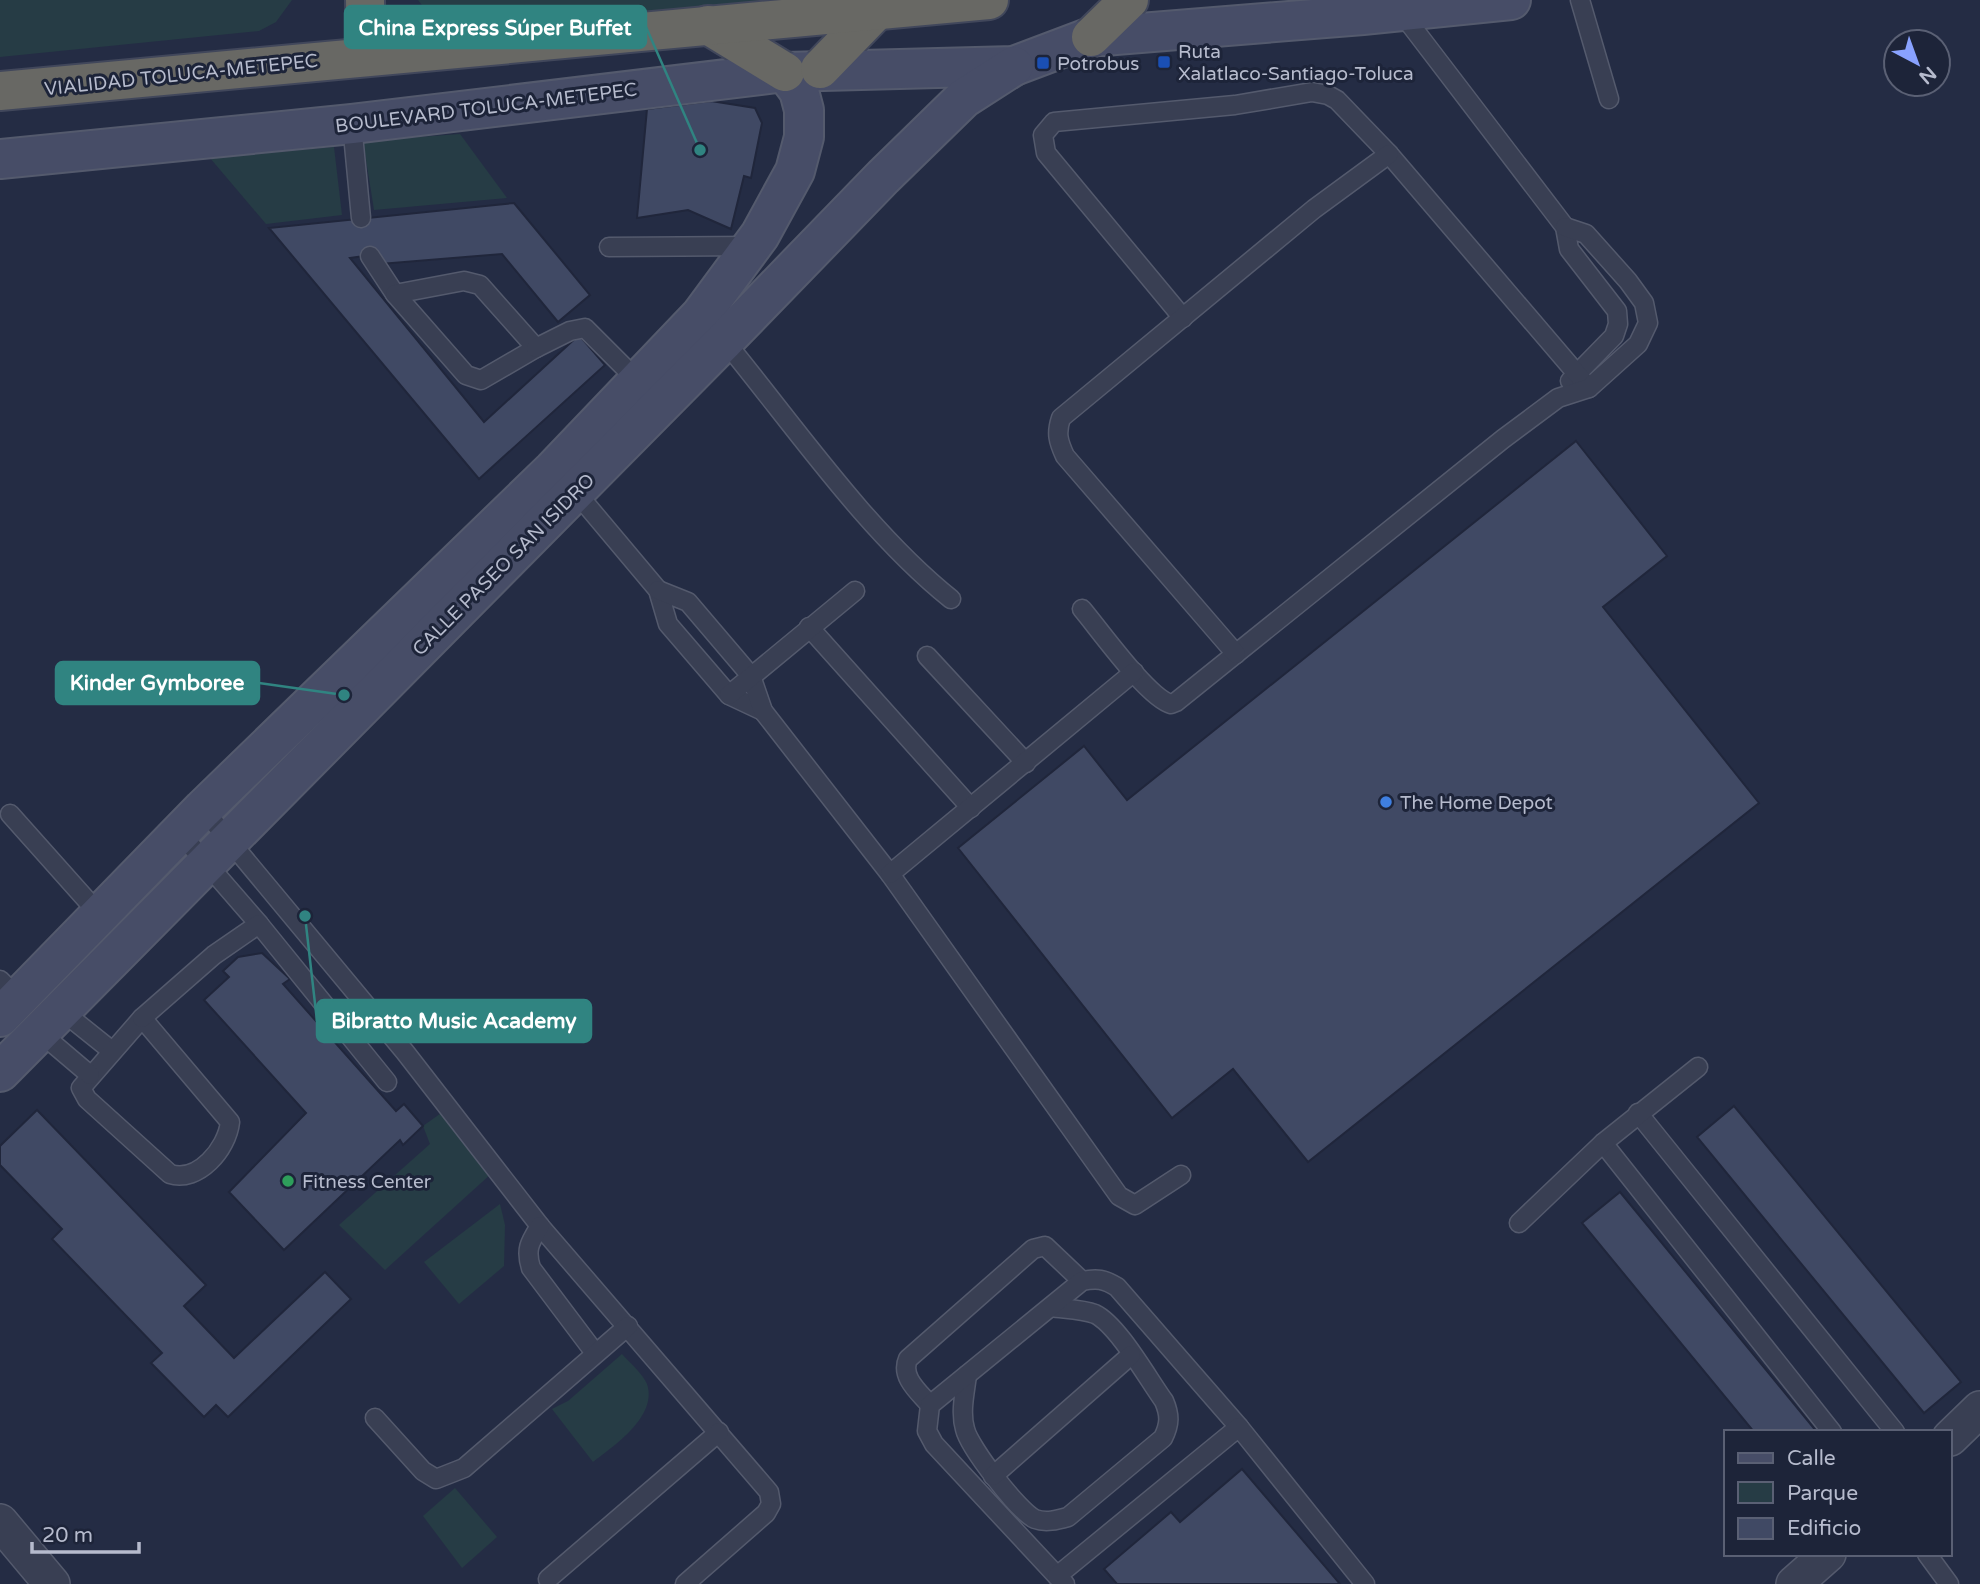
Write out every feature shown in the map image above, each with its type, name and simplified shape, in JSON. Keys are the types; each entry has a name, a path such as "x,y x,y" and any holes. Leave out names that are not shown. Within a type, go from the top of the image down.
{"highway":[{"path":"365,0 366,55"},
{"name":"VIALIDAD TOLUCA-METEPEC","path":"0,91 366,55 989,0"},
{"path":"1091,37 1129,0"},
{"path":"708,25 802,71 877,10"}],"main road":[{"name":"BOULEVARD TOLUCA-METEPEC","path":"0,159 352,124 802,71 1014,66 1091,37 1511,0"},
{"name":"CALLE PASEO SAN ISIDRO","path":"21,1003 216,851 564,481 712,328 883,177 964,98 1014,66"},
{"name":"CALLE PASEO SAN ISIDRO","path":"712,328 752,246 789,182 804,137 804,110 799,91 802,71"},
{"name":"CALLE PASEO SAN ISIDRO","path":"0,1072 21,1003 100,915 191,821 564,481"}],"street":[{"path":"1952,1436 1980,1409"},
{"path":"0,1522 52,1584"},
{"path":"1794,1584 1826,1556"}],"lane":[{"path":"1580,0 1609,99"},
{"path":"1082,609 1134,672 1162,699 1171,704 1558,398 1575,372 1614,336 1619,324 1618,311 1569,249 1565,227 1400,11"},
{"path":"1183,318 1046,153 1043,135 1054,122 1235,105 1312,92 1337,100 1389,154 1589,388"},
{"path":"352,124 361,218"},
{"path":"1236,654 1065,456 1058,440 1061,418 1314,209 1389,154"},
{"path":"1558,398 1589,388 1638,344 1648,323 1644,303 1628,281 1586,234 1565,227"},
{"path":"609,247 752,246"},
{"path":"370,256 396,293 466,374 474,379 481,380 536,348 570,331 585,328 649,392"},
{"path":"396,293 474,281 536,348"},
{"path":"712,328 888,540 924,578 951,599"},
{"path":"564,481 658,590 668,624 729,695 763,712"},
{"path":"658,590 688,602 751,677 763,712 890,874 1119,1196 1135,1205 1181,1175"},
{"path":"729,695 855,591"},
{"path":"809,627 971,808"},
{"path":"928,656 1026,763"},
{"path":"890,874 1134,672"},
{"path":"10,814 100,915"},
{"path":"191,821 405,1052 540,1226 769,1492 771,1504 766,1513 685,1584"},
{"path":"191,821 216,851 259,924 387,1082"},
{"path":"142,1018 230,1122 226,1140 200,1171 188,1177 170,1174 87,1099 81,1085 142,1018 214,955 259,924"},
{"path":"21,1003 112,1051"},
{"path":"21,1003 90,1075"},
{"path":"1519,1223 1603,1143 1698,1068"},
{"path":"1638,1113 1893,1430"},
{"path":"1603,1143 1830,1430"},
{"path":"540,1226 529,1243 526,1254 531,1268 595,1353"},
{"path":"1082,1281 1045,1246 1033,1249 908,1359 905,1372 909,1381 930,1405 928,1431 934,1444 1003,1521 1061,1580 1239,1427"},
{"path":"930,1405 1082,1281 1106,1280 1117,1287 1239,1427 1365,1584"},
{"path":"967,1375 963,1416 965,1431 993,1476 1035,1519 1052,1521 1068,1517 1163,1438 1169,1427 1170,1414 1164,1401 1110,1326 1098,1315 1051,1307"},
{"path":"375,1418 423,1471 436,1479 448,1476 464,1468 628,1326"},
{"path":"993,1476 1131,1355"},
{"path":"548,1579 719,1432"},
{"path":"1928,1556 1949,1584"}],"green space":[{"path":"0,0 292,0 276,22 259,31 0,57"},
{"path":"418,0 789,0 452,30 433,20"},
{"path":"460,134 507,198 374,210 363,141"},
{"path":"334,147 342,215 266,224 210,158"},
{"path":"444,1111 492,1173 385,1270 339,1225 430,1144 423,1126"},
{"path":"500,1204 505,1225 504,1266 459,1304 424,1262"},
{"path":"622,1354 647,1384 649,1396 640,1419 632,1429 593,1462 552,1409 568,1401"},
{"path":"455,1488 497,1537 462,1568 423,1516"}],"building":[{"path":"711,101 755,108 762,123 751,178 744,176 731,229 688,210 637,218 647,109"},
{"path":"514,203 590,295 558,322 502,254 380,264 378,254 350,258 484,422 579,335 605,365 479,479 269,228"},
{"name":"The Home Depot","path":"1576,441 1667,556 1603,607 1759,803 1308,1162 1233,1069 1172,1118 958,848 1084,746 1127,800"},
{"path":"262,953 290,979 283,984 396,1111 404,1104 423,1126 403,1145 400,1140 284,1250 229,1192 306,1113 204,1000 229,977 223,971 238,957"},
{"path":"1734,1106 1961,1382 1924,1413 1697,1137"},
{"path":"37,1110 206,1285 184,1306 234,1358 325,1272 351,1299 228,1417 216,1405 204,1417 151,1363 162,1353 52,1239 62,1229 0,1165 0,1146"},
{"path":"1620,1192 1815,1430 1752,1430 1582,1223"},
{"path":"1242,1469 1340,1584 1117,1584 1104,1569 1171,1512 1180,1522"}],"place":[{"name":"Ruta Xalatlaco-Santiago-Toluca","path":"1164,62"},
{"name":"Potrobus","path":"1043,63"},
{"name":"China Express Súper Buffet","path":"700,150"},
{"name":"Kinder Gymboree","path":"344,695"},
{"name":"The Home Depot","path":"1386,802"},
{"name":"Bibratto Music Academy","path":"305,916"},
{"name":"Fitness Center","path":"288,1181"}]}
